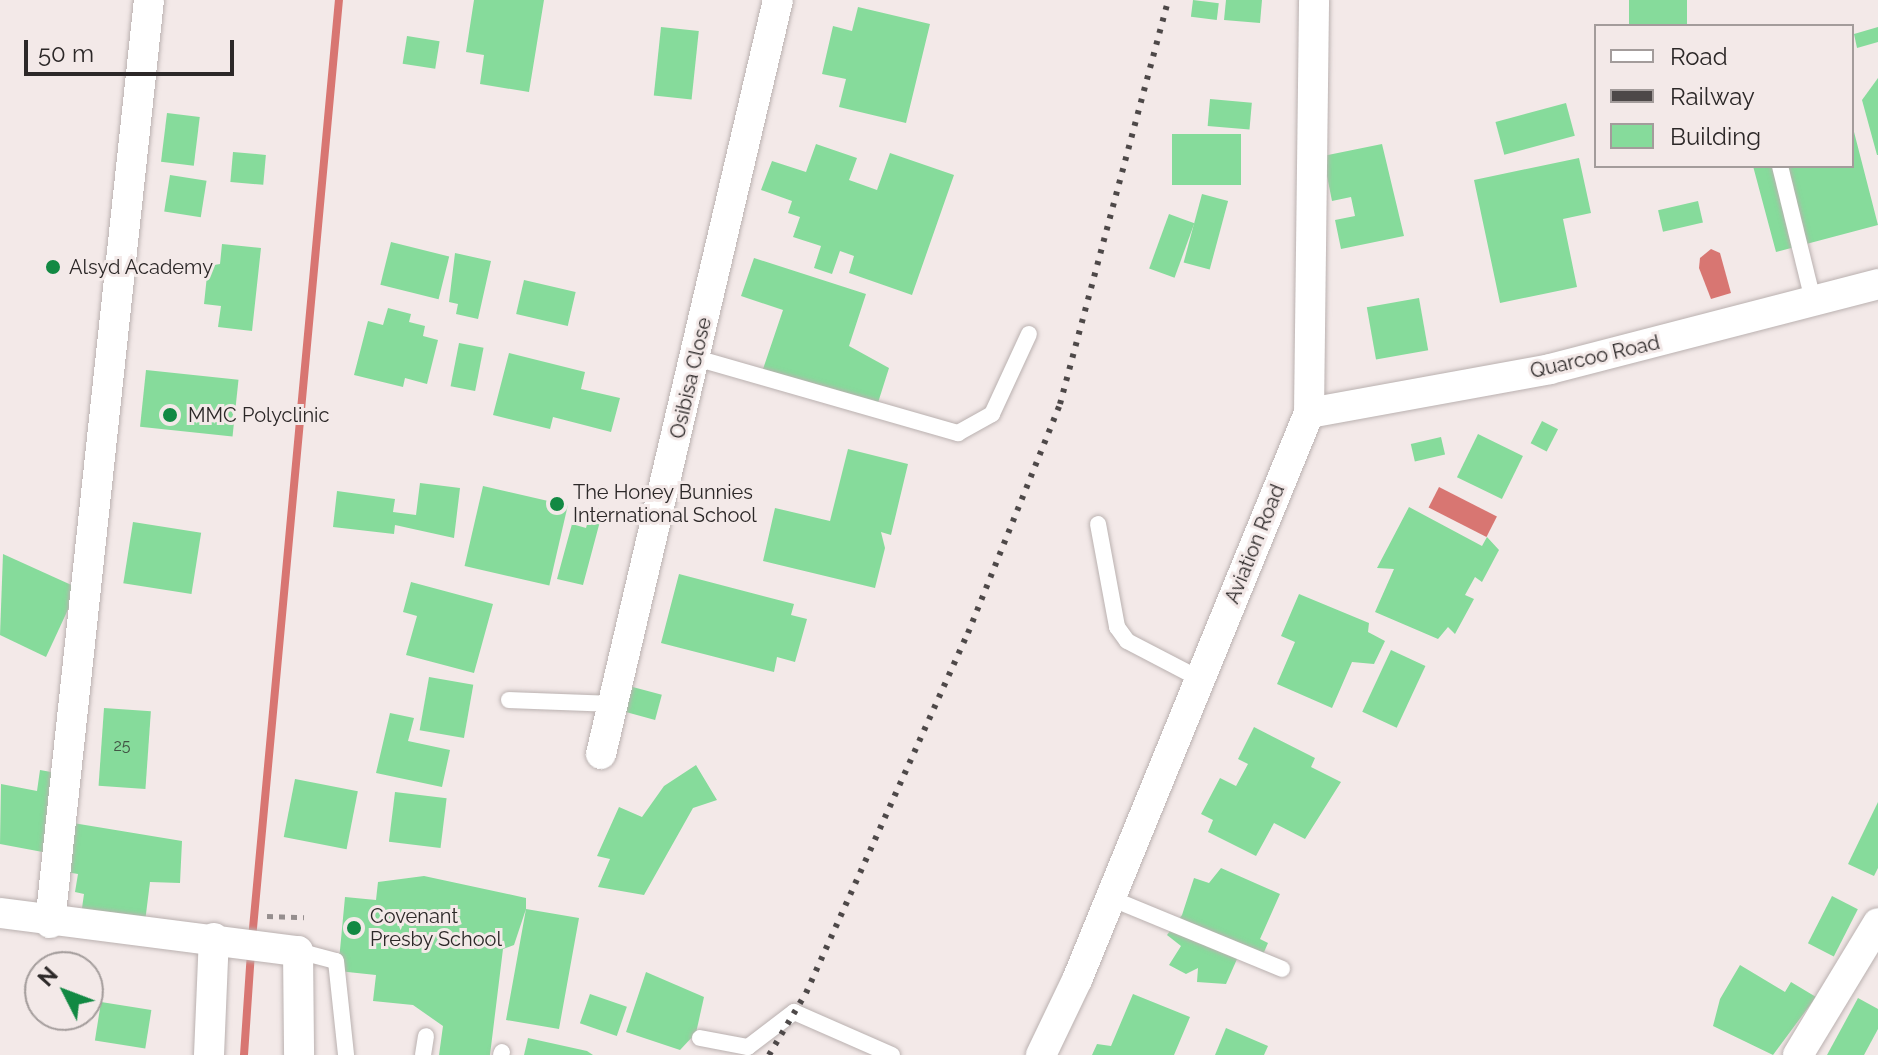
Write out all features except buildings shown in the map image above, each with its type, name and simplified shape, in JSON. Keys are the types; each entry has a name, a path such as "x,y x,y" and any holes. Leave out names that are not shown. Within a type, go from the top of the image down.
{"street":[{"path":"50,923 149,0"},
{"name":"Osibisa Close","path":"601,754 778,0"},
{"name":"Aviation Road","path":"1041,1055 1110,898 1309,413 1314,0"},
{"name":"Quarcoo Road","path":"1309,413 1550,369 1814,304 1878,284"},
{"path":"0,913 50,923 229,940 290,950 299,1055"},
{"path":"1798,1055 1878,923"},
{"path":"209,1055 229,940"}],"lane":[{"path":"1780,168 1814,304"},
{"path":"696,358 958,433 992,414 1029,334"},
{"path":"1098,524 1117,627 1127,641 1200,679"},
{"path":"509,700 613,704"},
{"path":"1110,898 1282,969"},
{"path":"290,950 336,961 346,1055"},
{"path":"700,1038 748,1047 794,1012 892,1055"},
{"path":"423,1055 426,1036"}],"shaded area":[{"path":"1711,249 1720,253 1731,293 1711,299 1699,268 1700,258"},
{"path":"1439,487 1497,517 1486,537 1429,507"}],"waterway":[{"path":"252,939 339,0"},
{"path":"244,1055 251,953"}],"railway":[{"path":"769,1055 806,993 968,633 1060,404 1168,0"}],"place":[{"name":"Alsyd Academy","path":"53,267"},
{"name":"MMC Polyclinic","path":"170,415"},
{"name":"The Honey Bunnies International School","path":"557,504"},
{"name":"Covenant Presby School","path":"354,928"}]}
